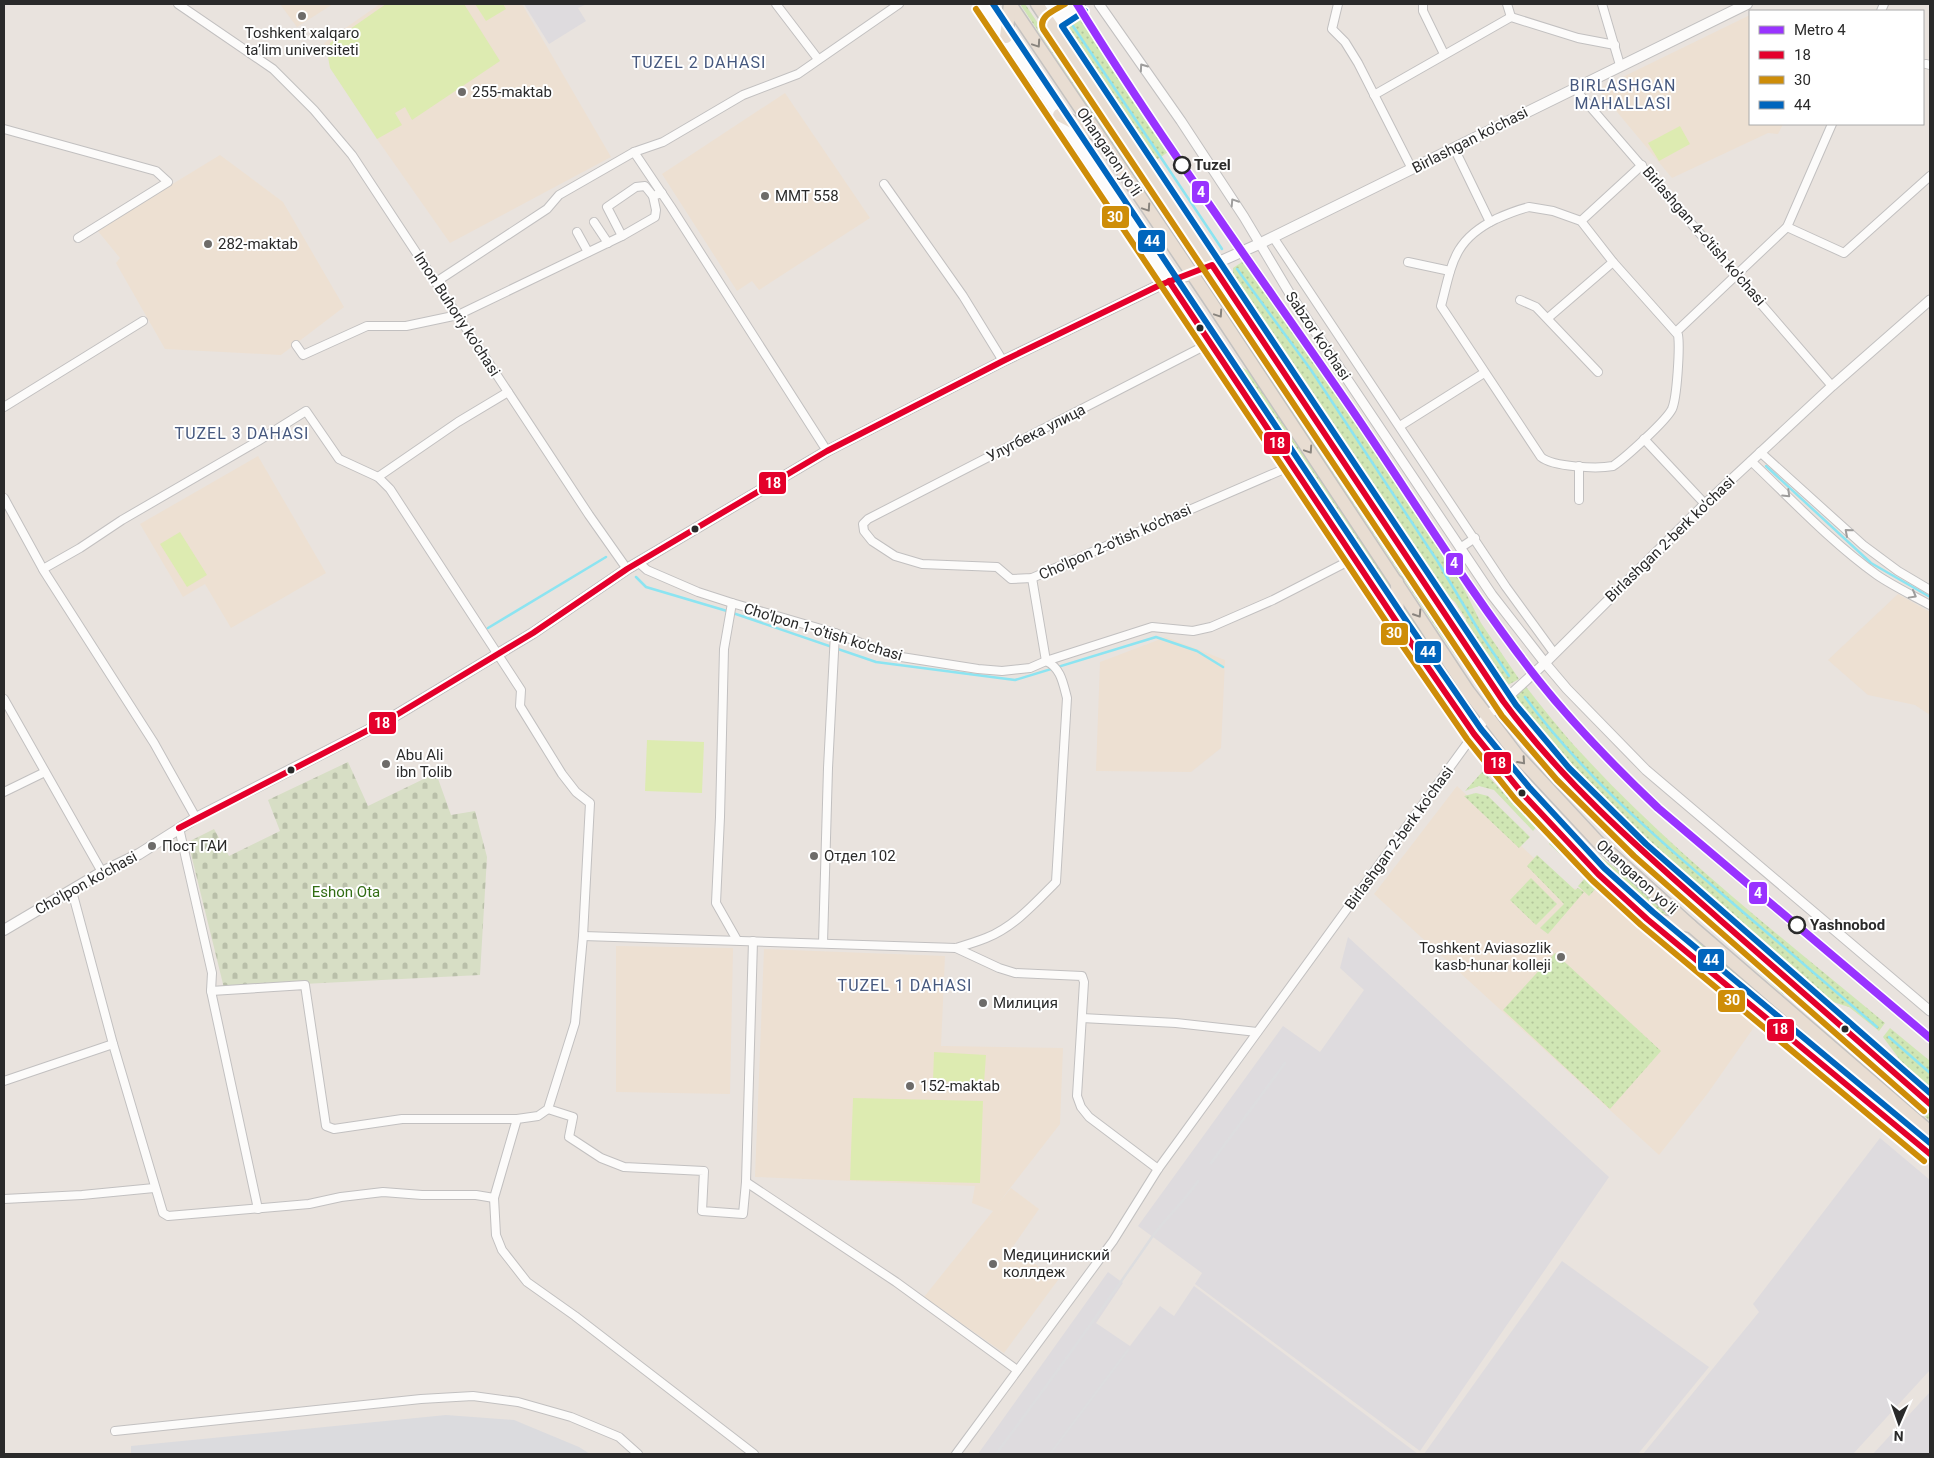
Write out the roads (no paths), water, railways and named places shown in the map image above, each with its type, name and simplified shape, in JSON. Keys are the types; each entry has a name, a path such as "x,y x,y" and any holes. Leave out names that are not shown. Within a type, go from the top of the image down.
{"highway":[{"path":"1006,37 1010,4"},
{"name":"Ohangaron yoʻli","path":"1010,4 1192,274 1468,691 1517,755 1598,842 1691,926 1930,1132"},
{"name":"Ohangaron yoʻli","path":"1039,7 1503,701 1541,750 1603,814 1690,895 1930,1104"},
{"path":"1059,115 1098,136"},
{"path":"1397,582 1398,624"},
{"path":"1647,919 1691,926"},
{"path":"1786,1008 1794,1004 1797,999 1792,984"},
{"path":"1903,1131 1930,1143"}],"main road":[{"name":"Ohangaron yoʻli","path":"983,4 1398,624 1474,734 1522,793 1574,850 1647,919 1930,1154"},
{"path":"1039,7 1053,4"},
{"path":"1050,24 1080,4"},
{"name":"Birlashgan ko'chasi","path":"1192,274 1259,244 1742,5"},
{"name":"Cho'lpon ko'chasi","path":"4,930 102,872 139,854 196,818 388,720 533,633 638,562 827,451 1003,361 1169,281 1192,274"}],"street":[{"name":"Imon Buhoriy ko'chasi","path":"178,4 273,69 314,110 352,155 589,515 627,569"},
{"path":"776,4 818,59"},
{"path":"436,282 547,210 559,195 634,152 663,142 744,95 798,74 899,4"},
{"name":"Sabzor ko'chasi","path":"1099,4 1181,122 1314,331 1460,548 1492,595 1544,663 1646,770 1930,1011"},
{"path":"1338,4 1332,29 1349,48 1412,169"},
{"path":"1422,4 1423,11 1444,54"},
{"path":"1507,4 1511,17"},
{"path":"1602,4 1620,66"},
{"path":"1374,95 1511,17 1578,38 1615,45"},
{"name":"Birlashgan 4-o'tish ko'chasi","path":"1574,88 1832,386"},
{"path":"1676,332 1787,228 1832,125"},
{"path":"4,129 156,171 168,182 78,238"},
{"path":"1454,148 1490,222"},
{"path":"634,152 827,451"},
{"path":"1580,221 1642,165"},
{"path":"1787,228 1844,253 1930,176"},
{"path":"884,184 963,296 1003,361"},
{"path":"296,345 303,355 367,326 406,326 458,315 622,236 655,216 656,210 653,196 645,186 636,187 606,207 622,236"},
{"path":"653,196 662,193"},
{"path":"1529,207 1553,211 1580,221 1613,262 1676,332 1679,342 1673,405 1669,414 1613,466 1579,466 1551,462 1541,457 1484,373 1442,306 1450,271 1461,245 1474,232 1490,222 1509,213 1529,207"},
{"path":"594,222 608,243"},
{"path":"577,232 588,252"},
{"path":"1273,237 1517,603 1554,654"},
{"path":"1408,262 1450,271"},
{"path":"1548,318 1613,262"},
{"path":"1520,300 1536,307 1548,318 1598,372"},
{"name":"Birlashgan 2-berk ko'chasi","path":"956,1454 1113,1241 1158,1169 1487,716 1554,654 1760,452 1930,300"},
{"path":"4,407 143,321"},
{"name":"Улугбека улица","path":"863,524 868,519 1210,343"},
{"path":"1400,426 1484,373"},
{"path":"378,477 458,422 508,392"},
{"path":"43,568 80,548 122,520 306,410 339,460 378,477 390,490 521,690 520,706 562,774 576,792 590,803 583,936 575,1023 548,1109 538,1116 517,1119 402,1119 334,1129 326,1126 305,985 211,991"},
{"path":"1644,439 1705,504"},
{"path":"1760,452 1867,558 1878,576 1930,605"},
{"path":"1751,461 1831,538 1867,558 1898,571 1930,590"},
{"name":"Cho'lpon 2-o'tish ko'chasi","path":"863,524 864,531 872,541 895,556 922,564 997,567 1011,579 1032,578 1291,466"},
{"path":"1579,466 1579,500"},
{"path":"4,498 43,568 154,743 196,818"},
{"path":"1460,548 1474,538"},
{"name":"Cho'lpon 1-o'tish ko'chasi","path":"638,562 647,570 731,606 895,656 1002,671 1030,668 1049,663 1152,627 1193,631 1211,627 1273,600 1353,557"},
{"path":"583,936 956,948 987,938 1010,925 1056,882 1068,698 1060,672 1049,663 1032,578"},
{"path":"731,606 724,650 716,904 737,940"},
{"path":"823,943 834,637"},
{"path":"4,699 102,872"},
{"path":"4,792 45,772"},
{"path":"179,828 212,974 211,991 258,1209"},
{"path":"72,891 113,1044 154,1188 163,1213 168,1216 258,1209 309,1204 341,1197 383,1192 422,1195 476,1195 494,1198"},
{"path":"548,1109 573,1117 569,1138 601,1158 613,1163 624,1167 704,1171 702,1211 742,1214 746,1182 753,941"},
{"path":"956,948 1014,973 1082,976 1084,982 1077,1096 1081,1107 1089,1117 1158,1169"},
{"path":"1082,1018 1176,1023 1257,1032"},
{"path":"4,1080 113,1044"},
{"path":"517,1119 494,1198 496,1235 502,1250 527,1282 575,1316 754,1454"},
{"path":"746,1182 896,1282 1017,1370"},
{"path":"4,1199 82,1195 154,1188"},
{"path":"115,1431 421,1399 473,1396 518,1402 572,1417 619,1437 638,1454"}],"waterway":[{"path":"1071,23 1222,249"},
{"path":"1237,269 1311,370 1438,562 1482,636 1509,676"},
{"path":"1766,466 1871,563 1930,597"},
{"path":"488,628 606,557"},
{"path":"636,577 646,587 727,611 876,662 1015,680 1156,637 1197,651 1223,667"},
{"path":"1525,697 1569,751 1643,825 1877,1027"},
{"path":"1889,1037 1930,1073"}],"railway":[{"path":"1211,1163 1285,1063"},
{"path":"996,1454 1075,1347 1152,1237 1198,1181"},
{"path":"1050,1454 1128,1350"}],"metro line":[{"name":"4","path":"1077,4 1175,155 1346,401 1488,613 1553,698 1596,746 1658,808 1930,1038"}],"place":[{"name":"Toshkent xalqaro ta’lim universiteti","path":"302,16"},
{"name":"255-maktab","path":"462,92"},
{"name":"Tuzel","path":"1182,165"},
{"name":"MMT 558","path":"765,196"},
{"name":"282-maktab","path":"208,244"},
{"name":"Abu Ali ibn Tolib","path":"386,764"},
{"name":"Пост ГАИ","path":"152,846"},
{"name":"Отдел 102","path":"814,856"},
{"name":"Yashnobod","path":"1797,925"},
{"name":"Toshkent Aviasozlik kasb-hunar kolleji","path":"1561,957"},
{"name":"Милиция","path":"983,1003"},
{"name":"152-maktab","path":"910,1086"},
{"name":"Медициниский коллдеж","path":"993,1264"}],"district":[{"name":"TUZEL 2 DAHASI","path":"699,62"},
{"name":"BIRLASHGAN MAHALLASI","path":"1623,94"},
{"name":"TUZEL 3 DAHASI","path":"242,433"},
{"name":"TUZEL 1 DAHASI","path":"905,985"}],"park label":[{"name":"Eshon Ota","path":"346,892"}]}
